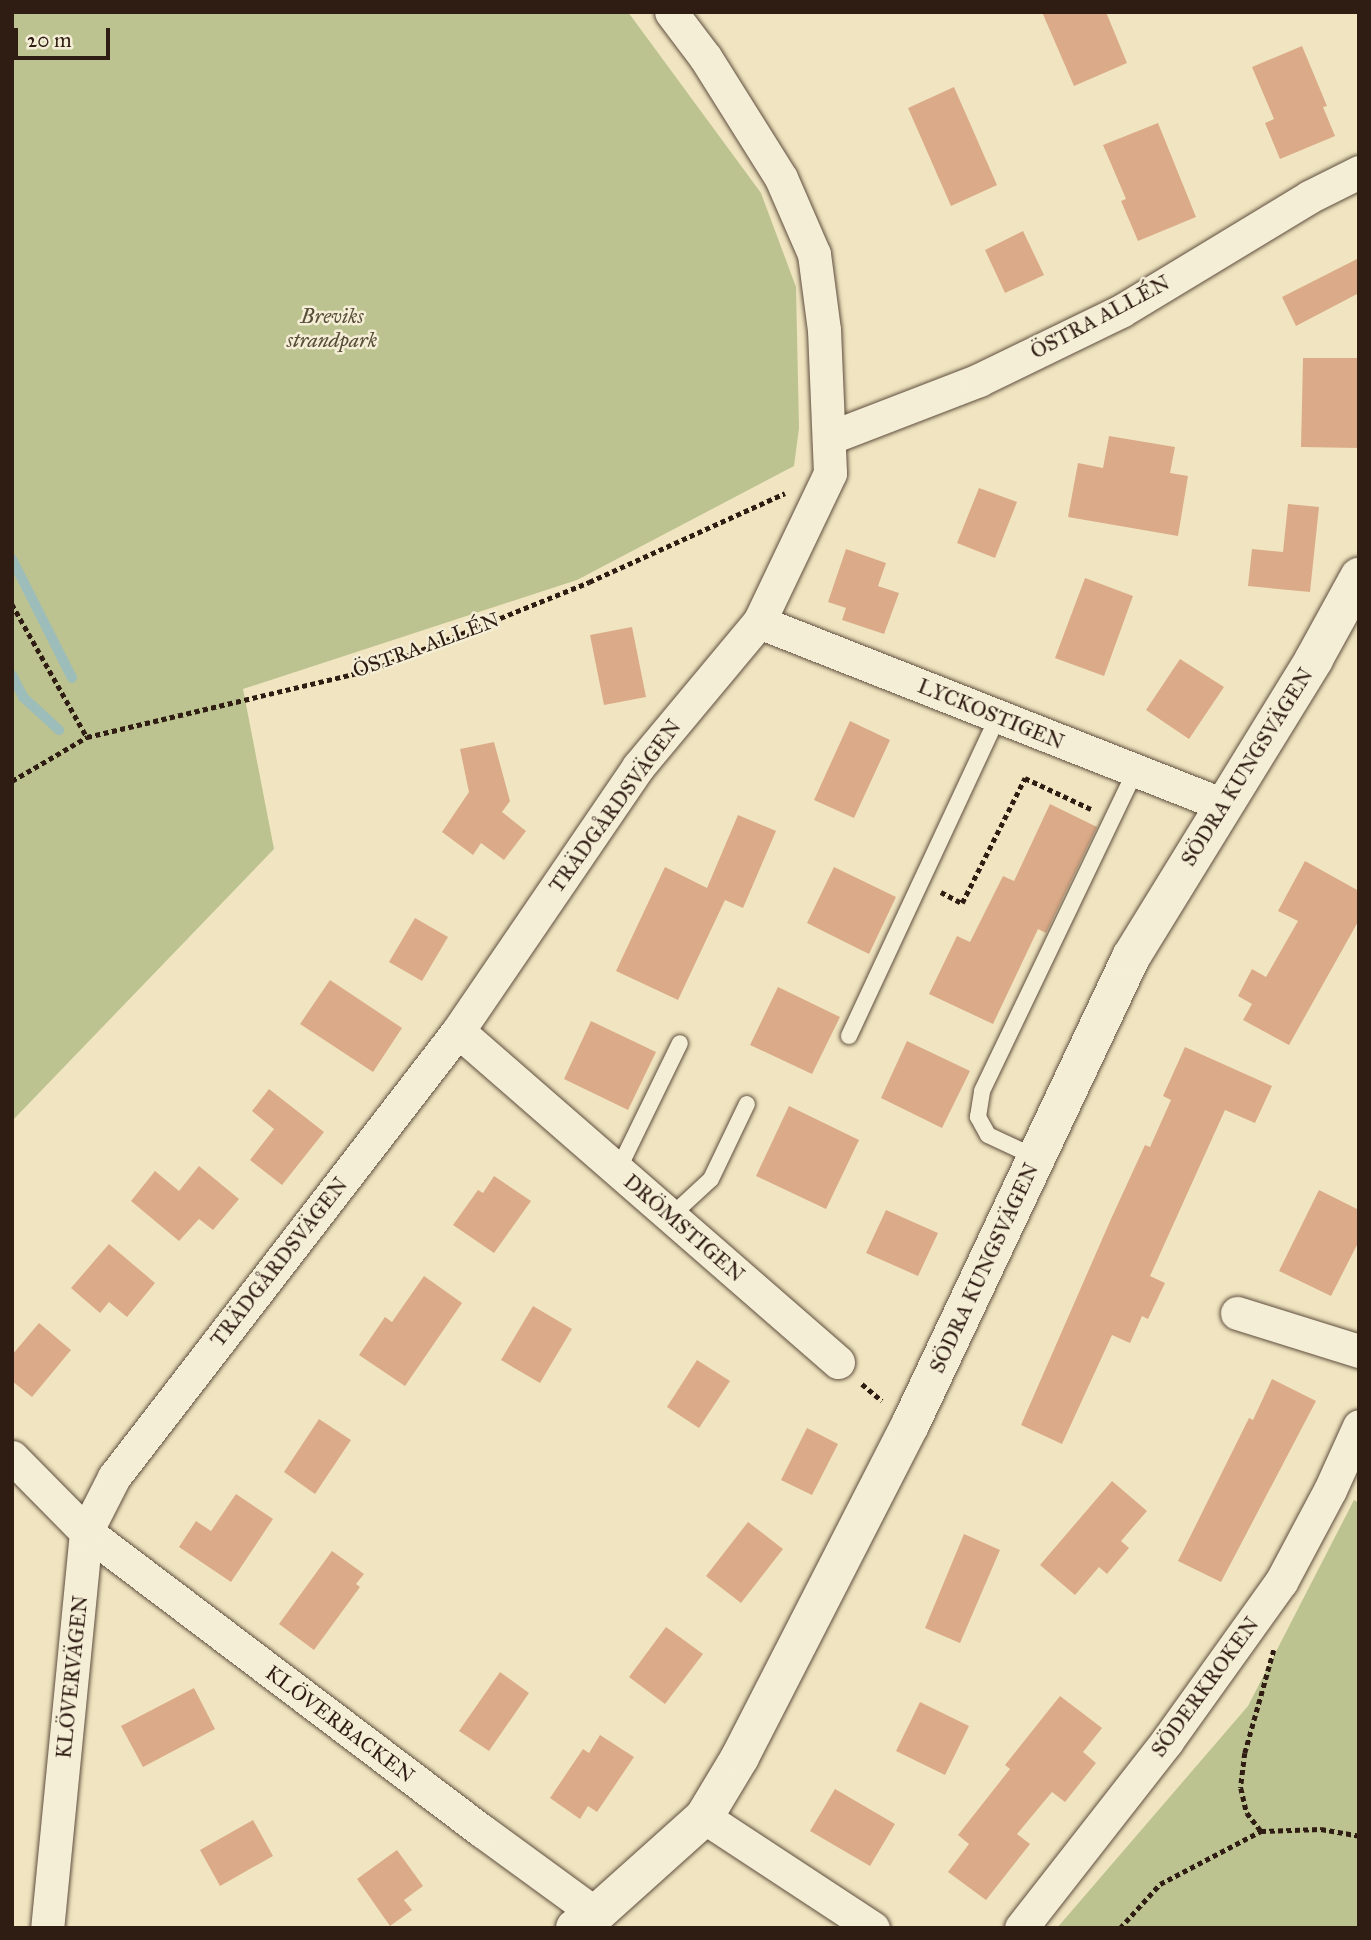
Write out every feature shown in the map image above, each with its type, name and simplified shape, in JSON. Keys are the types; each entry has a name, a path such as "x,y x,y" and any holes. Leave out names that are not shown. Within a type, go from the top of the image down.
{"street":[{"name":"TRÄDGÅRDSVÄGEN","path":"86,1532 114,1477 458,1031 638,767 758,622 830,473 824,330 814,254 781,178 705,57 671,12"},
{"name":"ÖSTRA ALLÉN","path":"829,438 979,380 1121,311 1309,197 1359,172"},
{"name":"SÖDRA KUNGSVÄGEN","path":"586,1921 704,1817 740,1757 910,1425 1131,957 1314,659 1359,577"},
{"name":"LYCKOSTIGEN","path":"758,622 1223,805"},
{"name":"DRÖMSTIGEN","path":"458,1031 838,1362"},
{"path":"1237,1313 1359,1351"},
{"name":"SÖDERKROKEN","path":"1021,1928 1167,1741 1281,1582 1359,1426"},
{"path":"12,1457 86,1532"},
{"name":"KLÖVERBACKEN","path":"86,1532 471,1823 586,1921"},
{"name":"KLÖVERVÄGEN","path":"47,1928 86,1532"},
{"path":"704,1817 873,1928"}],"lane":[{"path":"849,1036 998,717"},
{"path":"1035,1157 988,1135 978,1117 982,1091 1136,771"},
{"path":"618,1170 680,1042"},
{"path":"671,1216 710,1179 747,1104"}],"path":[{"name":"ÖSTRA ALLÉN","path":"12,781 87,737 374,669 589,582 830,473"},
{"path":"12,604 87,737"},
{"path":"962,903 1025,778 1112,819"},
{"path":"838,1362 910,1425"},
{"path":"1261,1831 1247,1813 1241,1788 1245,1753 1277,1641"},
{"path":"1120,1928 1160,1884 1261,1831 1321,1829 1359,1836"}],"green space":[{"name":"Breviks strandpark","path":"12,12 628,12 761,193 796,287 799,428 794,466 577,580 243,689 274,849 12,1121"},
{"path":"1354,1500 1359,1503 1359,1928 1057,1928 1248,1706"}],"building":[{"path":"1042,12 1106,12 1127,63 1074,86"},
{"path":"1302,46 1327,106 1323,107 1335,136 1280,159 1265,123 1274,119 1252,67"},
{"path":"954,87 997,185 951,206 908,108"},
{"path":"1158,123 1196,217 1138,241 1121,201 1126,199 1103,145"},
{"path":"1023,231 1044,275 1005,293 985,250"},
{"path":"1359,258 1359,293 1296,326 1282,297"},
{"path":"1303,358 1359,358 1359,448 1301,447"},
{"path":"1109,436 1175,447 1170,473 1188,476 1178,536 1068,517 1078,463 1103,468"},
{"path":"979,488 1017,502 995,558 957,543"},
{"path":"1288,504 1319,507 1310,592 1248,586 1252,549 1283,552"},
{"path":"846,549 886,563 878,586 899,593 884,634 842,620 846,608 828,602"},
{"path":"1085,578 1133,596 1104,676 1055,658"},
{"path":"632,627 646,697 604,705 590,635"},
{"path":"1180,659 1224,687 1189,739 1146,710"},
{"path":"850,721 890,740 854,818 814,800"},
{"path":"494,742 510,801 502,812 526,831 504,860 481,843 473,855 442,832 469,792 460,749"},
{"path":"1050,804 1097,827 1046,933 1038,929 993,1024 929,994 957,936 970,942 1003,876 1014,881"},
{"path":"738,815 776,831 743,908 725,900 678,1000 616,971 665,867 707,888"},
{"path":"1305,861 1359,891 1359,920 1289,1045 1243,1020 1252,1004 1238,996 1252,969 1266,977 1298,921 1278,911"},
{"path":"834,867 896,897 869,954 807,923"},
{"path":"415,918 448,937 422,981 389,962"},
{"path":"330,980 402,1028 373,1072 300,1024"},
{"path":"778,987 840,1017 812,1074 750,1045"},
{"path":"591,1021 656,1052 628,1110 564,1079"},
{"path":"907,1041 970,1071 942,1128 881,1098"},
{"path":"1185,1047 1272,1086 1255,1123 1225,1110 1150,1276 1165,1283 1148,1319 1142,1316 1130,1343 1112,1335 1062,1444 1021,1425 1145,1145 1150,1147 1171,1100 1163,1096"},
{"path":"269,1089 324,1132 282,1185 250,1160 274,1129 252,1111"},
{"path":"789,1106 859,1140 826,1209 756,1176"},
{"path":"199,1166 239,1199 213,1230 199,1219 179,1241 131,1201 155,1171 179,1191"},
{"path":"494,1176 531,1201 494,1253 453,1225 478,1190 483,1193"},
{"path":"1319,1190 1359,1210 1359,1241 1331,1296 1279,1271"},
{"path":"886,1210 938,1233 918,1276 866,1253"},
{"path":"109,1244 155,1283 127,1317 109,1302 100,1313 71,1288"},
{"path":"424,1276 462,1303 405,1386 359,1355 385,1317 392,1322"},
{"path":"533,1306 572,1329 540,1383 501,1360"},
{"path":"39,1323 71,1350 32,1397 12,1381 12,1355"},
{"path":"697,1360 730,1381 699,1428 667,1407"},
{"path":"1272,1379 1316,1401 1221,1582 1178,1561 1249,1418 1253,1420"},
{"path":"319,1419 351,1440 315,1494 284,1472"},
{"path":"807,1428 838,1444 812,1495 781,1480"},
{"path":"1112,1481 1147,1511 1121,1541 1129,1548 1107,1574 1099,1567 1075,1595 1040,1565"},
{"path":"236,1494 273,1519 231,1582 179,1547 196,1521 211,1531"},
{"path":"748,1522 783,1549 741,1603 706,1576"},
{"path":"964,1534 1000,1550 960,1643 925,1628"},
{"path":"332,1551 364,1574 356,1584 360,1587 314,1650 279,1624"},
{"path":"666,1627 703,1654 665,1704 629,1677"},
{"path":"500,1672 529,1693 489,1751 459,1731"},
{"path":"194,1688 215,1729 143,1767 121,1726"},
{"path":"1060,1696 1102,1728 1083,1752 1096,1763 1065,1802 1052,1792 1017,1834 1030,1844 986,1900 948,1872 969,1844 958,1835 1010,1769 1005,1765"},
{"path":"920,1702 969,1726 945,1775 896,1751"},
{"path":"600,1735 634,1757 597,1812 588,1806 580,1819 550,1798 583,1749 589,1753"},
{"path":"835,1789 895,1824 870,1866 810,1831"},
{"path":"253,1820 273,1856 220,1886 200,1850"},
{"path":"397,1850 423,1886 404,1900 412,1910 390,1926 357,1879"}],"waterway":[{"path":"12,559 72,678"},
{"path":"12,675 23,697 59,730"}]}
